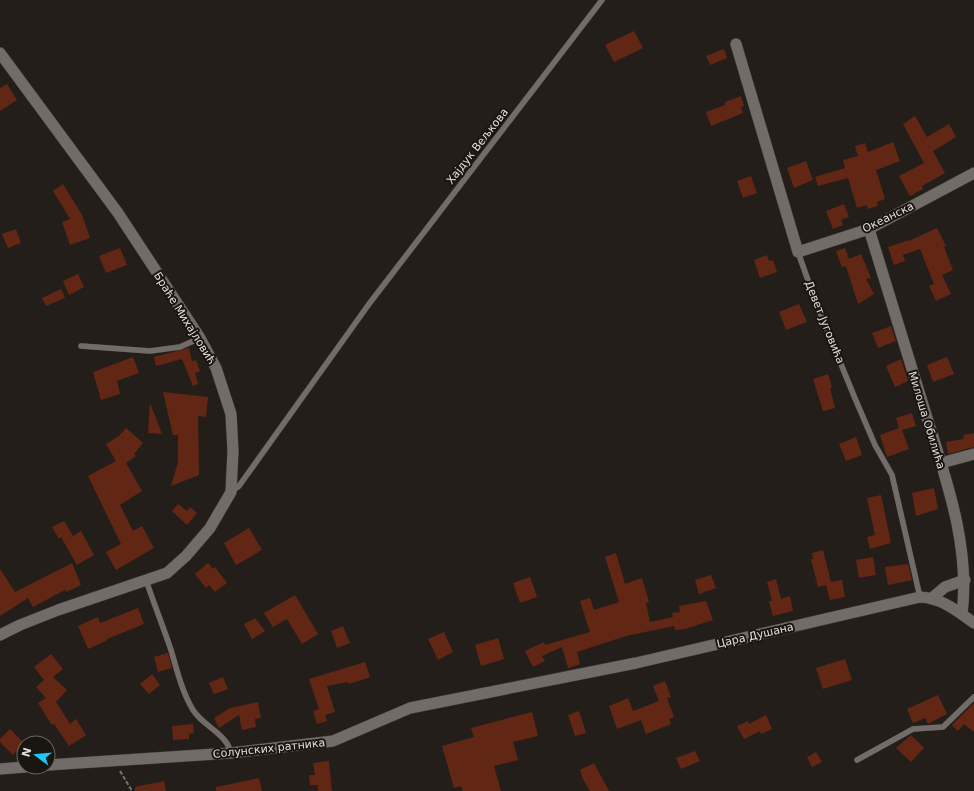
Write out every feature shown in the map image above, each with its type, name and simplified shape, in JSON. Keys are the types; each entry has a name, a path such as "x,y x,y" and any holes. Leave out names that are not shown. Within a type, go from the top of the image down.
{"street":[{"name":"Девет Југовића","path":"736,44 798,252"},
{"name":"Браће Михајловић","path":"0,53 118,213 200,338 216,368 231,414 233,451 231,492 210,528 186,556 167,573 58,610 13,627 0,635"},
{"name":"Океанска","path":"798,252 869,228 974,173"},
{"name":"Милоша Обилића","path":"869,228 941,463 963,555 965,580 962,614"},
{"path":"941,463 974,454"},
{"path":"932,598 945,587 965,580"},
{"name":"Цара Душана","path":"530,684 636,663 920,597 932,598 944,603 974,623"},
{"name":"Солунских ратника","path":"56,764 231,753 333,741 410,708 530,684"},
{"path":"0,769 16,768"}],"lane":[{"name":"Хајдук Вељкова","path":"231,492 239,486 369,304 602,0"},
{"name":"Девет Југовића","path":"798,252 816,303 854,396 875,445 892,475 920,597"},
{"path":"81,346 150,351 180,348 200,338"},
{"path":"146,580 168,640 185,694 193,710 202,722 230,746 231,753"},
{"path":"857,760 913,729 943,727 974,697"}],"path":[{"path":"112,760 132,791"}],"building":[{"path":"634,31 643,48 614,62 605,45"},
{"path":"724,49 727,58 710,65 706,56"},
{"path":"7,84 17,100 0,111 0,88"},
{"path":"741,96 744,106 741,107 743,113 711,126 706,112 725,105 725,102"},
{"path":"915,116 927,137 949,124 956,137 933,151 945,173 922,186 923,189 910,196 899,176 924,163 903,124"},
{"path":"893,142 900,161 876,170 885,199 877,202 878,206 868,209 867,205 857,208 848,178 818,186 815,177 845,168 843,160 858,156 855,146 865,143 868,152"},
{"path":"806,161 813,180 794,188 787,168"},
{"path":"751,176 757,193 743,198 737,181"},
{"path":"63,184 82,215 90,238 70,245 62,222 70,219 53,191"},
{"path":"844,204 849,217 841,220 843,225 833,229 826,211"},
{"path":"937,228 946,246 944,247 953,270 942,275 951,294 936,301 929,286 934,284 920,249 903,255 905,261 894,265 888,247 909,241"},
{"path":"16,229 21,243 8,248 2,234"},
{"path":"120,248 127,265 106,273 99,256"},
{"path":"845,248 849,259 861,254 871,278 866,279 874,294 858,304 846,266 842,267 836,251"},
{"path":"767,255 769,261 773,260 777,272 760,278 754,260"},
{"path":"78,274 84,287 69,295 63,281"},
{"path":"61,289 65,298 46,306 42,298"},
{"path":"799,304 807,322 786,330 779,312"},
{"path":"891,326 896,341 878,348 872,333"},
{"path":"189,348 192,361 196,360 200,371 195,373 198,384 193,386 182,359 156,366 154,357"},
{"path":"133,357 139,373 117,381 120,394 101,400 93,372"},
{"path":"947,357 954,374 933,382 927,365"},
{"path":"901,359 908,381 895,387 886,366"},
{"path":"828,374 832,387 830,388 835,408 823,411 813,379"},
{"path":"163,392 208,397 206,417 198,416 199,475 171,486 178,462 178,435 173,435"},
{"path":"150,403 162,434 148,433"},
{"path":"912,413 916,426 902,430 909,449 887,457 880,435 899,428 896,418"},
{"path":"126,428 143,443 134,454 136,456 126,463 142,491 120,505 133,531 142,526 154,548 116,570 106,552 121,544 88,476 116,461 106,444 119,436"},
{"path":"974,433 974,447 948,454 946,442 964,439 963,435"},
{"path":"856,437 862,455 846,461 839,444"},
{"path":"934,488 938,509 916,516 912,493"},
{"path":"881,495 891,543 870,549 867,537 875,535 867,498"},
{"path":"178,504 187,511 190,507 197,513 187,525 172,511"},
{"path":"64,521 73,536 81,531 94,555 77,565 61,537 59,539 52,527"},
{"path":"249,528 262,550 236,565 224,543"},
{"path":"823,550 831,582 842,580 845,597 830,600 826,585 818,587 811,559 813,559 812,553"},
{"path":"616,553 625,584 642,578 649,602 646,603 650,622 673,617 672,613 680,612 679,606 706,601 713,620 685,629 675,630 674,626 626,636 577,652 580,664 568,668 562,647 542,656 545,661 533,667 525,651 544,642 545,645 590,632 580,601 590,598 594,610 619,602 605,557"},
{"path":"873,557 876,575 859,578 856,560"},
{"path":"72,563 81,585 66,592 65,590 33,607 28,598 0,616 0,569 15,592"},
{"path":"208,563 213,569 215,567 227,583 215,592 209,585 206,588 195,574"},
{"path":"908,564 912,580 888,585 885,567"},
{"path":"711,575 716,588 699,594 695,580"},
{"path":"530,577 537,597 520,603 513,583"},
{"path":"776,579 781,599 790,596 793,611 773,616 769,601 772,601 767,582"},
{"path":"295,595 318,634 302,644 287,619 273,627 264,613"},
{"path":"138,608 144,624 107,639 108,640 88,649 78,626 98,617 100,623"},
{"path":"255,618 265,631 252,639 244,624"},
{"path":"343,626 350,643 337,648 331,631"},
{"path":"444,632 453,652 438,660 428,639"},
{"path":"498,638 504,659 481,666 475,645"},
{"path":"168,653 172,668 158,672 154,657"},
{"path":"51,654 63,669 53,677 67,690 56,702 70,724 76,719 86,735 69,746 54,724 52,725 38,703 46,698 36,687 44,680 34,667"},
{"path":"845,659 852,680 823,689 816,668"},
{"path":"365,662 370,677 349,684 348,682 327,686 335,712 325,715 327,721 317,724 313,711 319,709 309,679"},
{"path":"152,674 160,685 149,694 140,684"},
{"path":"223,677 228,689 214,694 209,683"},
{"path":"665,681 671,697 667,698 674,717 669,719 671,724 646,734 641,720 617,729 609,706 628,698 633,711 659,701 653,686"},
{"path":"938,695 947,714 928,724 925,718 913,723 907,709"},
{"path":"258,702 261,718 255,719 256,727 242,730 239,715 219,728 214,718 230,708"},
{"path":"974,703 974,732 964,724 958,731 952,725"},
{"path":"579,711 586,733 575,736 568,715"},
{"path":"532,712 538,736 513,742 518,760 494,766 501,791 463,791 461,786 454,788 442,746 474,737 471,728"},
{"path":"766,715 772,729 761,734 760,731 744,739 737,726 748,721 749,724"},
{"path":"193,724 194,733 189,734 189,739 173,740 172,726"},
{"path":"10,729 16,735 16,752 13,755 0,742 0,739"},
{"path":"911,735 924,748 911,762 896,748"},
{"path":"695,751 700,761 681,769 676,758"},
{"path":"816,752 822,762 812,767 807,757"},
{"path":"329,761 332,791 318,791 318,785 310,785 309,775 315,775 313,763"},
{"path":"594,763 609,791 590,791 583,779 580,770"},
{"path":"259,778 262,791 216,791 216,787"},
{"path":"164,781 166,791 135,791 135,787"}]}
